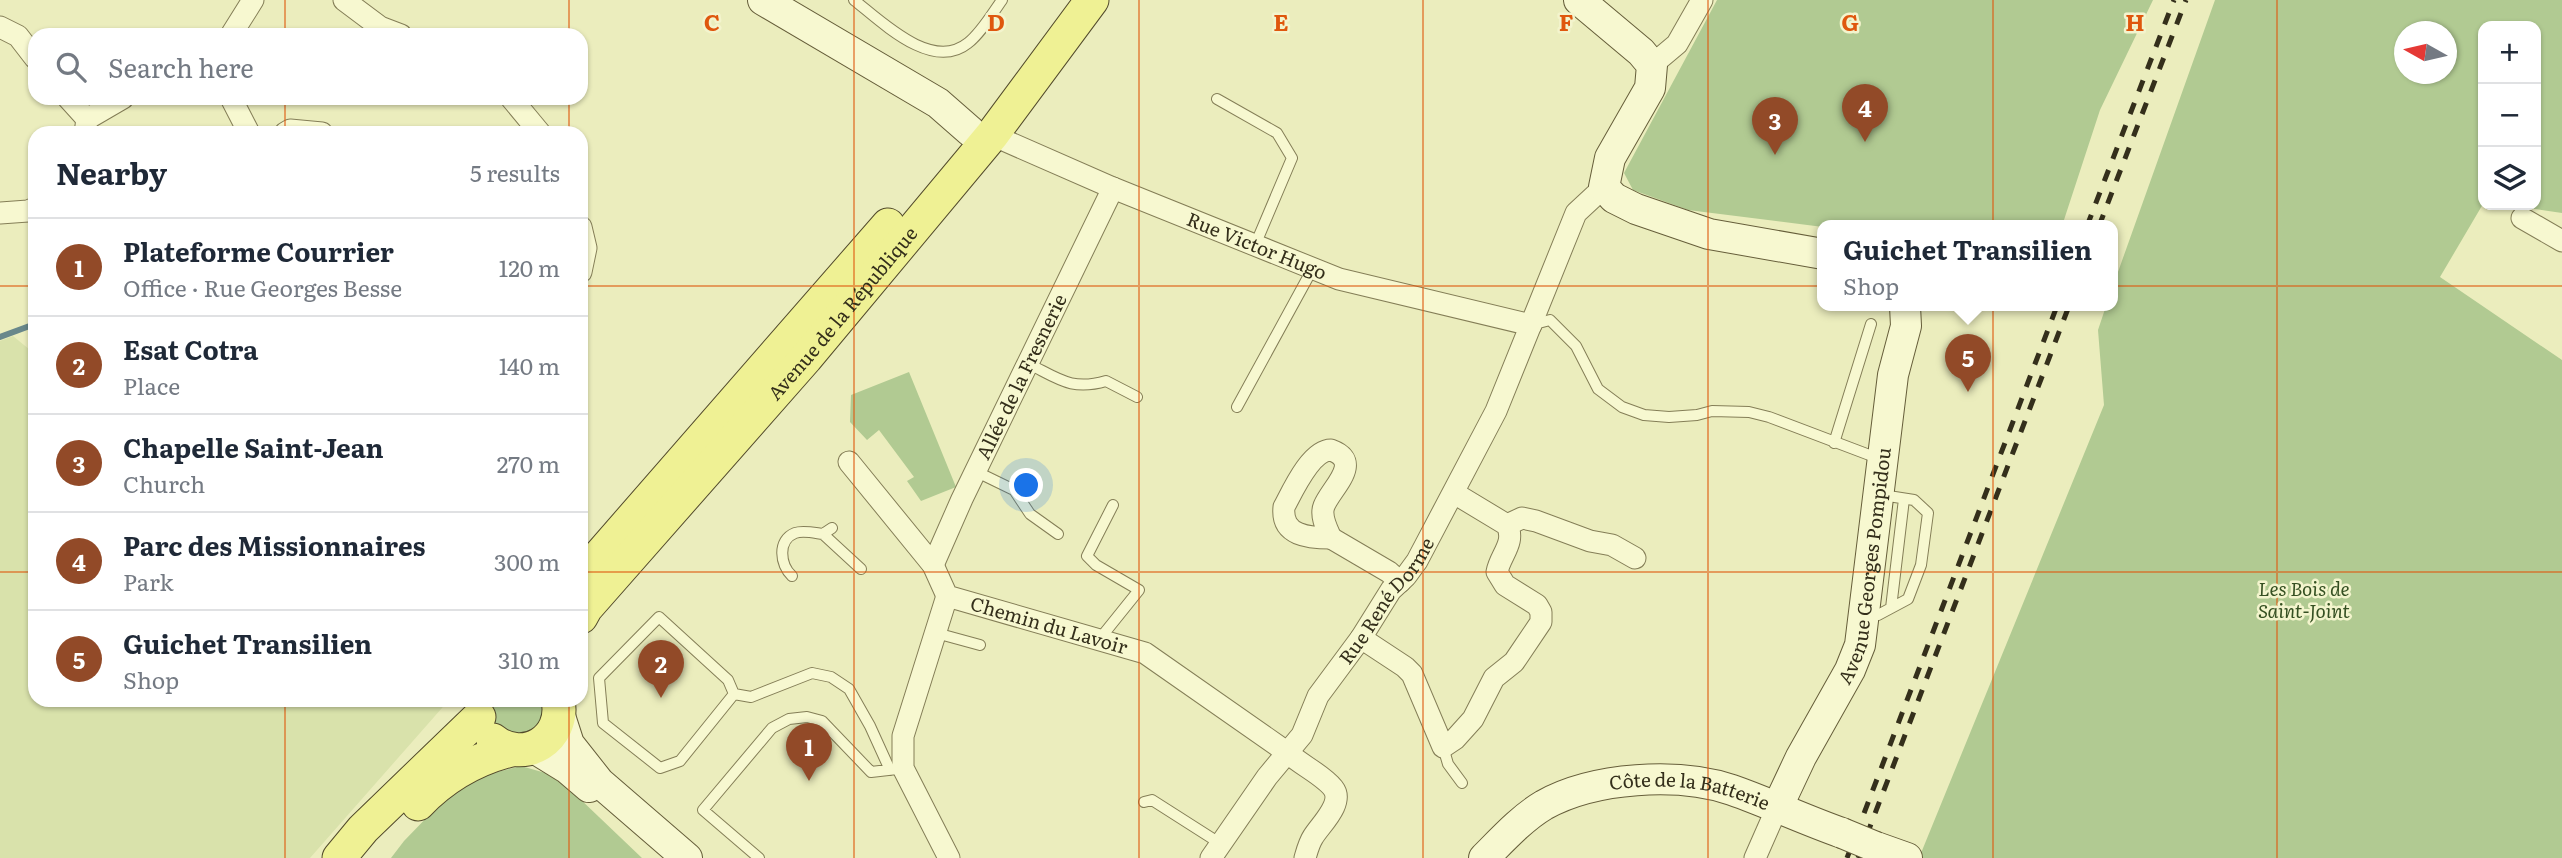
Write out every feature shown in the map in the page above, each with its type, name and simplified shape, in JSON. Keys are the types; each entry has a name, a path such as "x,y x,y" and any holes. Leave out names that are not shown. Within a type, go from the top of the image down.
{"main road":[{"name":"Avenue de la République","path":"588,606 806,358 981,133 1090,0"},
{"name":"Avenue de la République","path":"588,569 981,133"},
{"path":"366,858 433,789 484,757 522,749 552,734 559,707"},
{"path":"480,708 483,728 490,738 499,746 522,749"},
{"path":"340,858 363,829 480,708"}],"street":[{"path":"235,28 253,0"},
{"path":"344,0 383,28"},
{"name":"Rue Victor Hugo","path":"763,0 938,103 981,133 1339,279 1531,325"},
{"path":"1579,0 1641,52 1652,65"},
{"path":"1702,0 1677,44 1652,65 1650,88 1610,158 1604,187 1614,198 1636,209 1709,234 1817,253"},
{"path":"0,27 18,36 28,49"},
{"path":"72,105 86,126 114,105"},
{"path":"235,105 245,126"},
{"path":"517,105 534,126"},
{"name":"Rue René Dorme","path":"1216,851 1267,777 1302,735 1318,696 1361,638 1391,590 1417,561 1496,411 1576,213 1604,187"},
{"name":"Allée de la Fresnerie","path":"933,565 962,499 1113,188"},
{"path":"0,213 28,211"},
{"path":"2522,218 2562,241"},
{"name":"Avenue Georges Pompidou","path":"1777,808 1805,748 1850,670 1878,611 1891,497 1882,460 1893,375 1906,326 1905,311"},
{"name":"Chemin du Lavoir","path":"849,462 933,565 947,596 1145,653 1332,787 1336,795 1333,808 1311,840 1305,858"},
{"path":"1361,638 1412,674 1443,747 1455,739 1473,719 1494,678 1514,662 1541,622 1541,612 1536,605 1505,585 1497,572 1511,541 1507,525 1454,493"},
{"path":"1507,525 1522,518 1536,521 1590,541 1612,545 1635,558"},
{"path":"1331,538 1389,572 1400,582"},
{"path":"947,596 903,736 897,769 948,858"},
{"path":"559,707 569,744 599,782 687,858"},
{"path":"522,749 568,769 671,858"},
{"name":"Côte de la Batterie","path":"1484,858 1506,836 1544,806 1588,787 1635,779 1704,783 1732,790 1906,858"},
{"path":"1755,858 1777,808"}],"lane":[{"path":"854,0 903,38 940,53 956,52 970,42 1002,0"},
{"path":"1217,99 1277,133 1292,158 1256,243"},
{"path":"1237,407 1313,268"},
{"path":"1531,325 1550,320 1576,346 1598,389 1622,407 1644,415 1669,417 1712,411 1749,412 1882,460"},
{"path":"1834,443 1871,324"},
{"path":"1029,364 1067,383 1088,386 1106,381 1137,397"},
{"path":"977,472 1014,490 1030,514 1058,534"},
{"path":"1878,611 1908,599 1921,565 1928,513 1914,500 1891,497"},
{"path":"1098,641 1139,590 1096,565 1087,556 1113,505"},
{"path":"792,576 787,571 782,552 786,540 796,533 827,531 861,569"},
{"path":"659,617 729,680 734,694 680,761 660,768 603,723 600,678 659,617"},
{"path":"936,634 980,645"},
{"path":"734,694 751,697 812,673 831,677 849,689 897,769 871,772 822,721 807,717 789,719 772,728 703,810 759,858"},
{"path":"1443,747 1448,764 1462,783"},
{"path":"1143,802 1152,800 1216,851"}],"green space":[{"path":"1717,0 2153,0 2100,110 2064,220 1817,220 1817,226 1688,210 1633,190 1624,173"},
{"name":"Les Bois de Saint-Joint","path":"2215,0 2562,0 2562,213 2541,210 2541,21 2478,21 2479,210 2440,277 2562,360 2562,858 1919,858 2104,405 2098,330 2104,311 2118,311 2118,272"},
{"path":"13,336 28,348 28,707 443,707 310,858 0,858 0,341"},
{"path":"909,372 956,487 921,501 907,481 914,477 879,430 867,440 850,422 851,395"},
{"path":"491,707 544,707 545,722 514,739 495,723"},
{"path":"521,766 556,776 642,858 391,858 462,781"}],"waterway":[{"path":"0,337 28,327"}],"railway":[{"path":"2089,220 2174,0"},
{"path":"2101,220 2186,0"},
{"path":"1847,858 2055,311"},
{"path":"1858,858 2067,311"}],"place":[{"name":"Parc des Missionnaires","path":"1865,142"},
{"name":"Chapelle Saint-Jean","path":"1775,155"},
{"name":"Guichet Transilien","path":"1968,392"},
{"name":"Esat Cotra","path":"661,698"},
{"name":"Plateforme Courrier","path":"809,781"}]}
